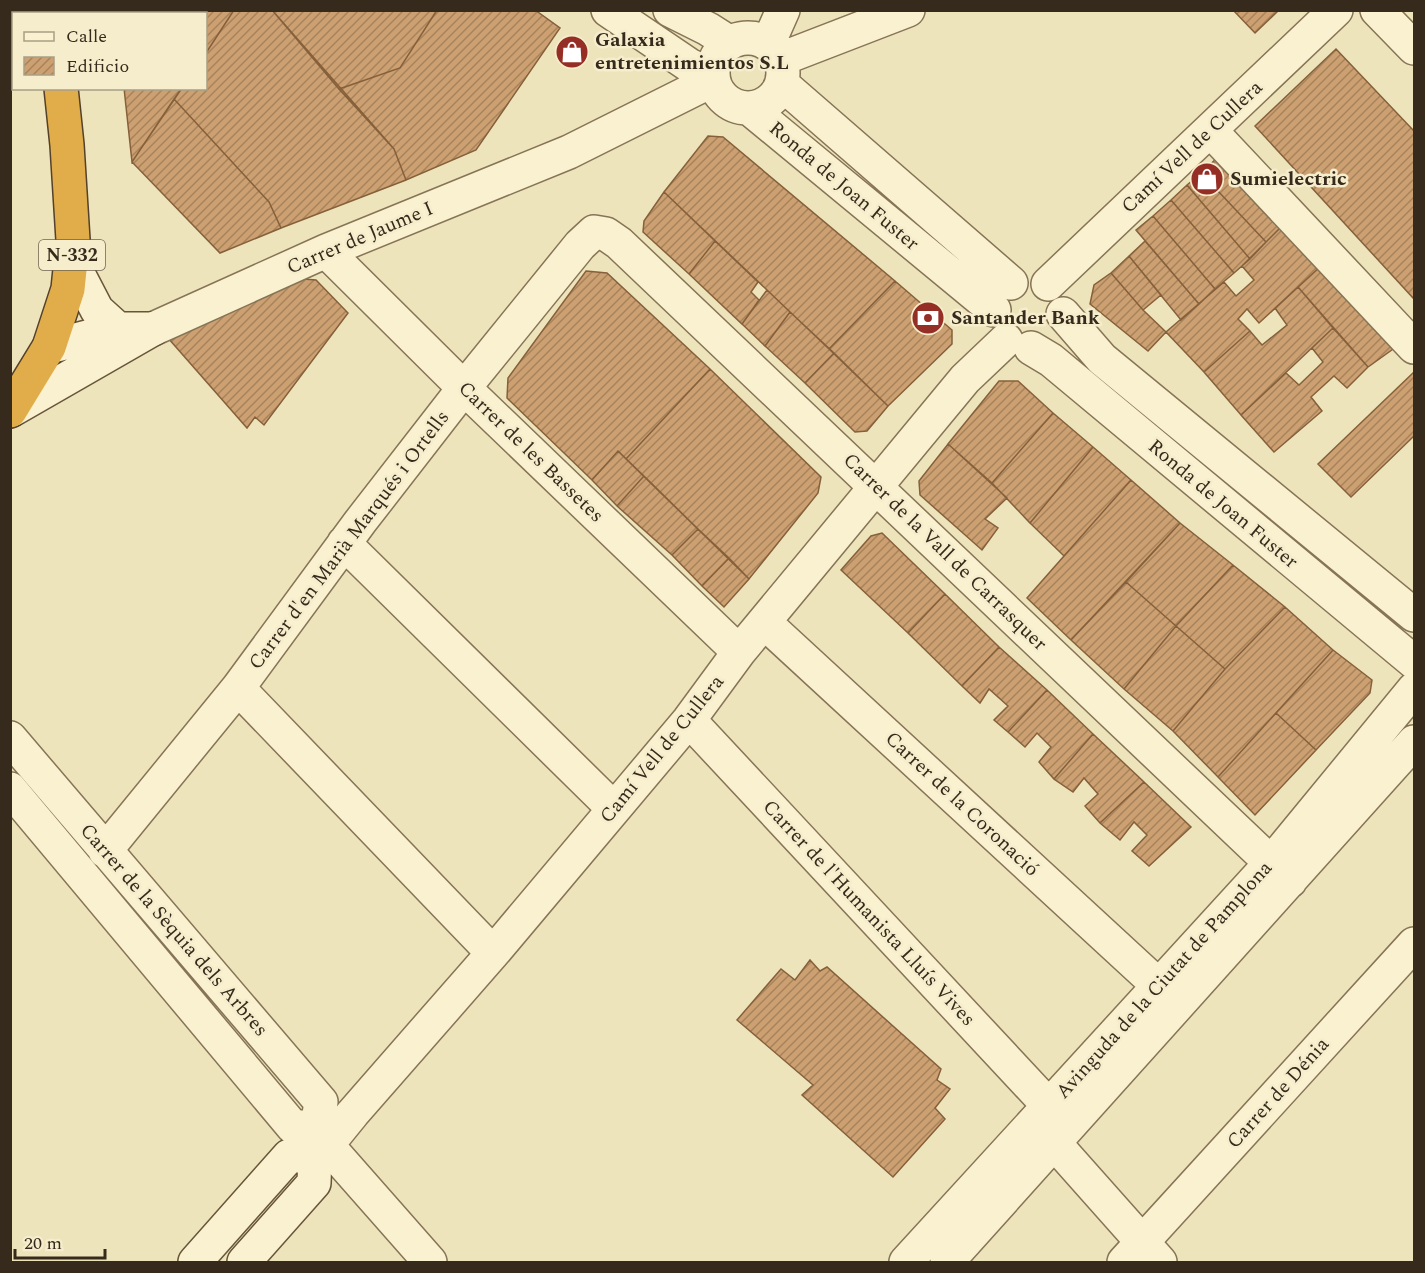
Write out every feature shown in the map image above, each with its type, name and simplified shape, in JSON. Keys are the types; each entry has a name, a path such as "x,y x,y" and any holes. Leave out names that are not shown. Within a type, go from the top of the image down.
{"highway":[{"name":"N-332","path":"11,410 49,347 68,289 73,240 61,90"}],"street":[{"name":"Ronda de Joan Fuster","path":"608,10 726,92 1010,333 1051,360 1414,662"},
{"path":"670,10 708,29 730,44"},
{"path":"777,63 757,39 746,38 730,44 721,51 717,58 726,92 760,106 770,101 779,91 777,63 783,10"},
{"path":"777,63 908,10"},
{"name":"Camí Vell de Cullera","path":"1048,284 1336,10"},
{"path":"1377,10 1414,48"},
{"name":"Ronda de Joan Fuster","path":"777,63 1011,283"},
{"name":"Carrer de Jaume I","path":"11,410 153,329 326,250 569,152 726,92"},
{"path":"1210,130 1414,347"},
{"name":"Carrer d'en Marià Marqués i Ortells","path":"105,851 238,688 344,543 464,388 580,244 594,232"},
{"name":"Carrer de la Vall de Carrasquer","path":"594,232 606,234 619,243 1280,872"},
{"name":"Carrer de les Bassetes","path":"326,250 464,388 739,652"},
{"path":"71,260 97,310 118,328"},
{"path":"1029,278 1048,284 1059,297 1063,314 1058,331 1042,345 1010,333 994,305 1001,291 1011,283 1029,278"},
{"name":"Ronda de Joan Fuster","path":"1063,314 1102,359 1414,615"},
{"name":"Carrer de Jaume I","path":"49,347 118,328 153,329"},
{"name":"Camí Vell de Cullera","path":"320,1143 353,1113 494,953 689,720 739,652 965,379 1010,333"},
{"path":"344,543 614,809"},
{"name":"Carrer de la Coronació","path":"764,622 1159,986"},
{"path":"238,688 494,953"},
{"name":"Avinguda de la Ciutat de Pamplona","path":"906,1263 1046,1124 1280,872 1414,690"},
{"name":"Carrer de l'Humanista Lluís Vives","path":"689,720 1046,1124 1142,1256"},
{"name":"Carrer de la Sèquia dels Arbres","path":"10,738 321,1102 320,1143 293,1127 10,789"},
{"name":"Avinguda de la Ciutat de Pamplona","path":"947,1263 1046,1124 1159,986 1414,742"},
{"name":"Carrer de Dénia","path":"1142,1256 1414,944"},
{"path":"195,1263 289,1156 320,1143"},
{"path":"244,1263 314,1183 320,1143"},
{"path":"320,1143 430,1263"}],"building":[{"path":"115,10 234,10 207,51 207,12 116,12"},
{"path":"234,10 272,10 394,149 406,180 281,228 269,202 174,99 181,90 207,90 207,51"},
{"path":"272,10 437,10 400,68 339,89"},
{"path":"437,10 535,10 560,28 476,150 406,180 394,149 339,89 400,68"},
{"path":"1233,10 1279,10 1255,33"},
{"path":"1336,49 1414,131 1414,299 1255,126"},
{"path":"124,90 181,90 132,162"},
{"path":"174,99 269,202 281,228 220,253 132,162"},
{"path":"708,136 723,137 895,281 829,349 664,192"},
{"path":"1220,155 1284,224 1266,242 1201,173"},
{"path":"1201,173 1266,242 1250,259 1187,185"},
{"path":"1187,185 1250,259 1234,273 1171,200"},
{"path":"664,192 715,241 689,274 643,232 644,221"},
{"path":"1171,200 1234,273 1215,289 1153,216"},
{"path":"1153,216 1215,289 1199,304 1136,230"},
{"path":"1284,224 1321,266 1259,323 1247,309 1238,319 1250,331 1204,372 1166,332 1224,282 1236,296 1254,280 1242,266"},
{"path":"715,241 758,282 751,292 759,300 742,324 689,274"},
{"path":"1145,241 1199,304 1181,320 1129,256"},
{"path":"1129,256 1161,295 1143,310 1111,273"},
{"path":"1321,266 1396,347 1368,367 1298,287"},
{"path":"586,271 607,273 710,369 626,459 618,451 592,480 507,398 508,378"},
{"path":"1111,273 1143,310 1166,332 1148,351 1090,304 1094,285"},
{"path":"303,279 316,280 348,313 264,425 255,417 247,428 168,338"},
{"path":"895,281 952,330 952,344 888,406 829,349"},
{"path":"1298,287 1333,328 1241,415 1204,372 1250,331 1262,345 1287,325 1275,308"},
{"path":"767,290 790,312 765,346 742,324"},
{"path":"790,312 834,353 805,383 765,346"},
{"path":"1333,328 1368,367 1347,388 1334,376 1311,397 1322,411 1274,452 1241,415 1286,373 1299,385 1323,362 1312,348"},
{"path":"834,353 888,406 867,431 855,432 805,383"},
{"path":"710,369 821,477 818,493 749,579 626,459"},
{"path":"1414,372 1414,436 1351,497 1318,464"},
{"path":"999,381 1018,381 1053,413 992,483 948,444"},
{"path":"1053,413 1093,447 1030,523 992,483"},
{"path":"948,444 1007,498 985,519 998,528 982,550 920,495 919,481"},
{"path":"1093,447 1131,480 1064,556 1030,523"},
{"path":"618,451 644,476 617,506 592,480"},
{"path":"644,476 698,529 672,555 617,506"},
{"path":"1131,480 1180,523 1071,640 1027,598"},
{"path":"1180,523 1233,565 1176,626 1126,582"},
{"path":"698,529 729,558 702,586 672,555"},
{"path":"882,533 945,594 908,633 841,570 871,536"},
{"path":"729,558 749,579 724,607 702,586"},
{"path":"1233,565 1285,607 1225,669 1176,626"},
{"path":"1126,582 1176,626 1124,689 1071,640"},
{"path":"945,594 999,647 962,686 908,633"},
{"path":"1285,607 1333,650 1218,777 1173,731 1225,669"},
{"path":"1176,626 1225,669 1173,731 1124,689"},
{"path":"999,647 1047,690 1008,732 994,720 1008,706 989,689 980,703 962,686"},
{"path":"1333,650 1372,680 1370,693 1316,750 1276,713"},
{"path":"1047,690 1093,734 1054,779 1039,762 1051,747 1037,733 1025,747 1008,732"},
{"path":"1276,713 1316,750 1255,815 1218,777"},
{"path":"1093,734 1144,782 1100,823 1085,806 1098,794 1084,778 1073,792 1054,779"},
{"path":"1144,782 1191,827 1149,866 1132,851 1147,835 1134,822 1120,840 1100,823"},
{"path":"810,960 820,971 827,967 941,1069 937,1080 950,1089 935,1108 945,1119 893,1177 802,1095 813,1085 737,1020 781,969 795,980"}],"place":[{"name":"Galaxia entretenimientos S.L","path":"572,52"},
{"name":"Sumielectric","path":"1207,179"},
{"name":"Santander Bank","path":"928,318"}]}
